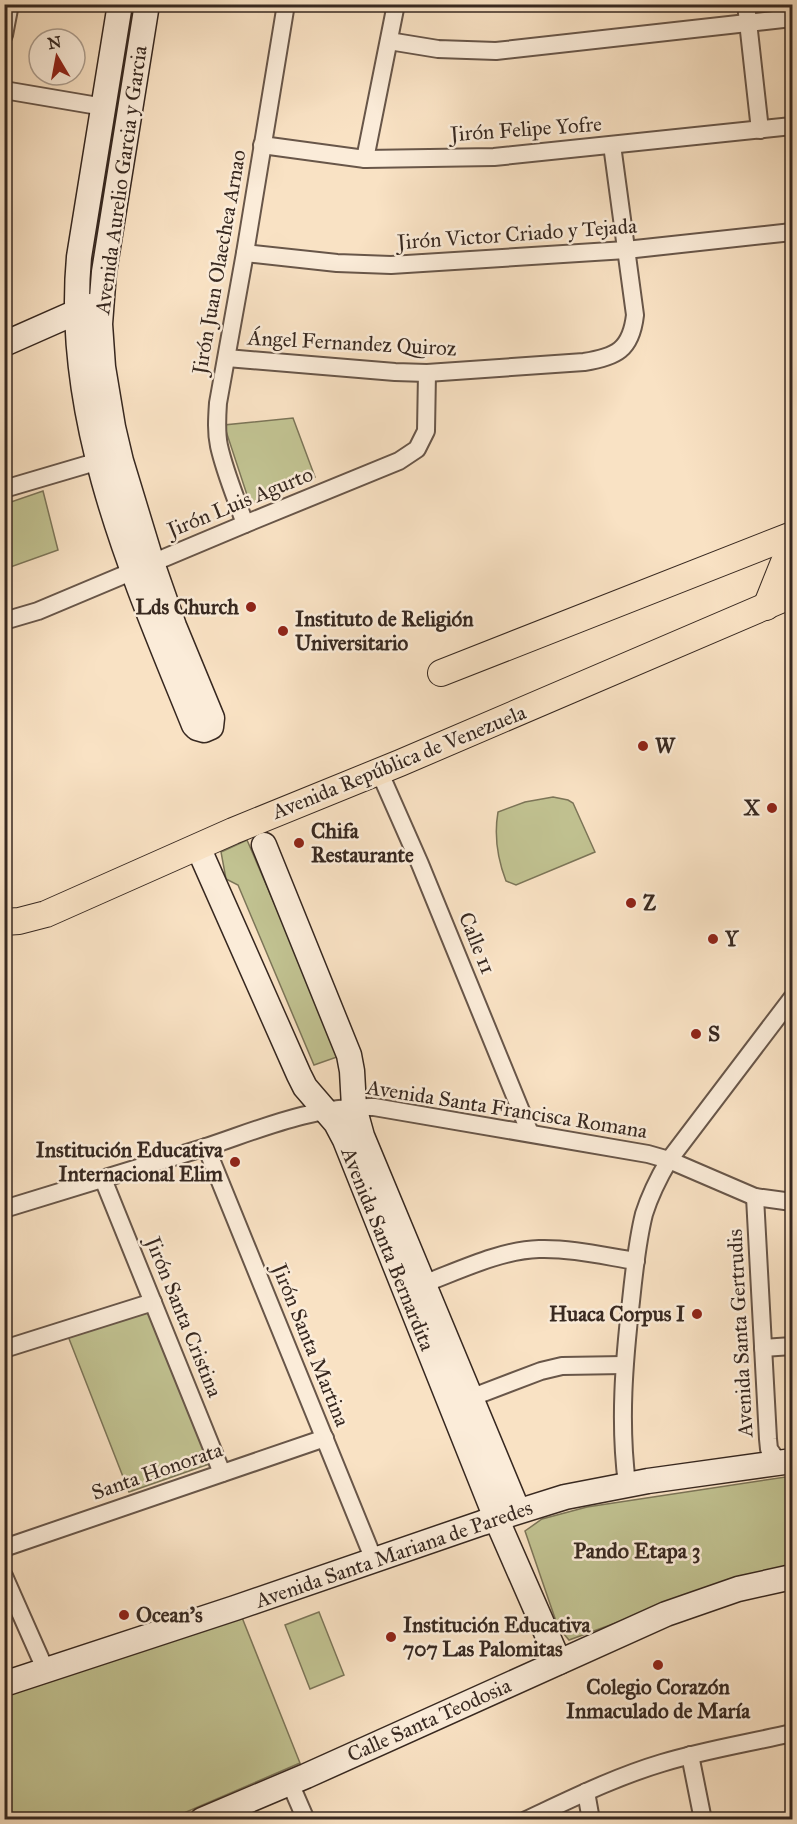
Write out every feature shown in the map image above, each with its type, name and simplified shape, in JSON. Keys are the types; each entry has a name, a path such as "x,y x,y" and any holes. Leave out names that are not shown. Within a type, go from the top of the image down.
{"main road":[{"name":"Avenida Aurelio Garcia y Garcia","path":"120,4 79,257 76,289 85,395 99,461 143,567 174,626 212,718 213,723 208,729 201,730 194,725 156,633 143,567 121,461 113,427 102,357 101,297 111,216 147,4"},
{"path":"4,344 77,312 101,297"},
{"path":"441,674 792,535"},
{"path":"749,552 762,566 787,584 792,542"},
{"name":"Avenida República de Venezuela","path":"4,922 19,921 46,914 233,831 532,708 766,607 787,584"},
{"name":"Avenida Santa Bernardita","path":"264,845 349,1055 354,1107 362,1136 470,1398 507,1515 559,1662"},
{"name":"Avenida Santa Bernardita","path":"198,847 299,1075 336,1123 345,1140 507,1515"},
{"name":"Avenida Santa Mariana de Paredes","path":"4,1684 565,1497 627,1484 786,1462"},
{"name":"Calle Santa Teodosia","path":"202,1820 666,1614 705,1599 792,1576"}],"street":[{"path":"4,35 10,4"},
{"name":"Jirón Juan Olaechea Arnao","path":"245,524 224,467 219,445 218,404 286,4"},
{"path":"365,159 396,4"},
{"path":"746,4 760,130"},
{"path":"389,40 438,49 496,51 792,18"},
{"path":"4,90 104,108"},
{"name":"Jirón Felipe Yofre","path":"262,145 365,159 494,157 792,126"},
{"name":"Ángel Fernandez Quiroz","path":"227,358 427,373 584,362 603,359 619,352 628,342 635,315 612,145"},
{"name":"Jirón Victor Criado y Tejada","path":"245,253 337,263 391,265 626,250 792,232"},
{"name":"Jirón Luis Agurto","path":"4,621 38,611 399,461 417,449 426,431 427,373"},
{"path":"4,489 99,461"},
{"name":"Calle 11","path":"379,771 531,1133"},
{"path":"627,1484 623,1453 624,1365 644,1214 669,1160 792,998"},
{"name":"Avenida Santa Francisca Romana","path":"4,1209 288,1119 325,1110 354,1107 374,1107 648,1154 669,1160 755,1197 792,1202"},
{"name":"Jirón Santa Martina","path":"207,1146 374,1560"},
{"name":"Jirón Santa Cristina","path":"103,1179 222,1473"},
{"name":"Avenida Santa Gertrudis","path":"755,1197 769,1449 786,1462"},
{"path":"423,1284 511,1252 538,1249 561,1250 636,1261"},
{"path":"4,1349 153,1302"},
{"path":"763,1348 792,1346"},
{"path":"470,1398 542,1371 562,1366 624,1365"},
{"name":"Santa Honorata","path":"4,1548 325,1438"},
{"path":"4,1576 46,1671"},
{"path":"526,1820 633,1773 690,1755 792,1733"},
{"path":"690,1755 703,1820"},
{"path":"290,1782 306,1820"},
{"path":"586,1792 591,1820"}],"green space":[{"path":"293,418 315,477 250,504 224,425"},
{"path":"43,491 58,550 5,569 5,504"},
{"path":"553,797 573,803 595,852 516,885 506,881 497,847 498,812 525,802"},
{"path":"247,840 337,1049 337,1057 314,1065 238,885 226,879 221,852"},
{"path":"149,1307 212,1463 129,1492 66,1331"},
{"path":"792,1476 792,1568 731,1581 569,1640 558,1627 525,1531 542,1519 587,1507"},
{"path":"319,1612 344,1675 310,1689 285,1625"},
{"path":"241,1615 300,1763 170,1819 5,1819 4,1693"}],"place":[{"name":"Lds Church","path":"251,607"},
{"name":"Instituto de Religión Universitario","path":"283,631"},
{"name":"W","path":"643,746"},
{"name":"X","path":"772,808"},
{"name":"Chifa Restaurante","path":"299,843"},
{"name":"Z","path":"631,903"},
{"name":"Y","path":"713,939"},
{"name":"S","path":"696,1034"},
{"name":"Institución Educativa Internacional Elim","path":"235,1162"},
{"name":"Huaca Corpus I","path":"697,1314"},
{"name":"Ocean's","path":"124,1615"},
{"name":"Institución Educativa 707 Las Palomitas","path":"391,1637"},
{"name":"Colegio Corazón Inmaculado de María","path":"658,1665"}],"district":[{"name":"Pando Etapa 3","path":"637,1550"}]}
